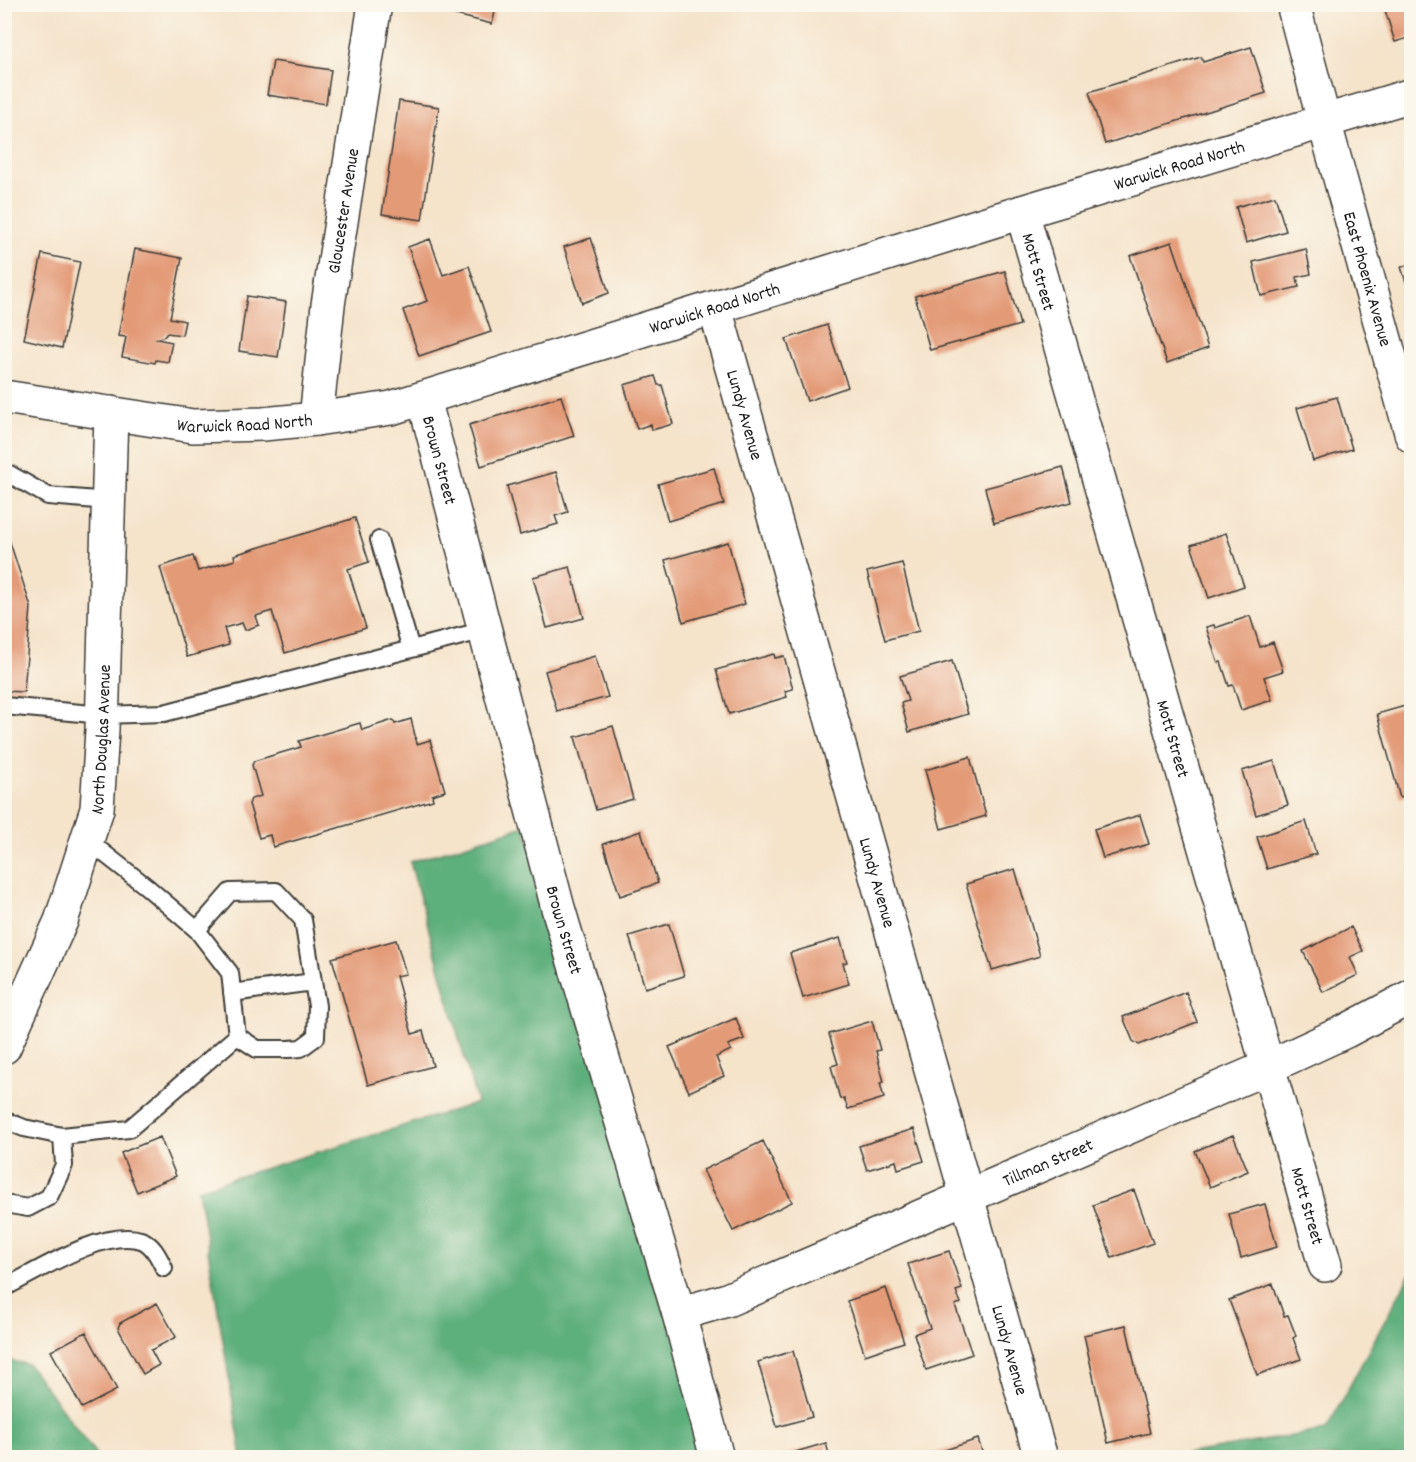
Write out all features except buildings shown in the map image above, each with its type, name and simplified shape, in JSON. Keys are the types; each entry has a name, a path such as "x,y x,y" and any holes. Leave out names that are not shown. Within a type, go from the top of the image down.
{"street":[{"name":"Gloucester Avenue","path":"316,419 328,306 375,4"},
{"name":"East Phoenix Avenue","path":"1293,4 1412,436"},
{"name":"Warwick Road North","path":"4,397 193,426 263,424 391,408 1022,212 1412,95"},
{"name":"Mott Street","path":"1022,212 1325,1265"},
{"name":"Lundy Avenue","path":"715,308 1041,1458"},
{"name":"Brown Street","path":"424,399 558,908 679,1314 717,1458"},
{"name":"North Douglas Avenue","path":"4,1047 61,921 96,809 103,715 111,413"},
{"name":"Tillman Street","path":"679,1314 727,1300 1268,1067 1346,1031 1412,996"}],"lane":[{"path":"4,471 48,496 109,501"},
{"path":"379,540 411,650"},
{"path":"4,706 103,715 164,713 485,630"},
{"path":"87,840 147,886 197,930 230,974 237,1036"},
{"path":"197,930 231,892 276,891 303,920 317,1006 316,1037 302,1048 257,1049 237,1036"},
{"path":"232,993 313,982"},
{"path":"4,1120 24,1128 62,1136 129,1129 237,1036"},
{"path":"4,1204 28,1208 49,1197 64,1165 62,1136"},
{"path":"4,1288 73,1252 114,1238 142,1240 155,1251 164,1268"}],"green space":[{"path":"525,826 718,1457 242,1457 198,1189 477,1103 410,862"},
{"path":"1411,1272 1412,1452 1409,1457 1167,1457 1326,1430"},
{"path":"4,1360 28,1364 98,1457 5,1457"}]}
